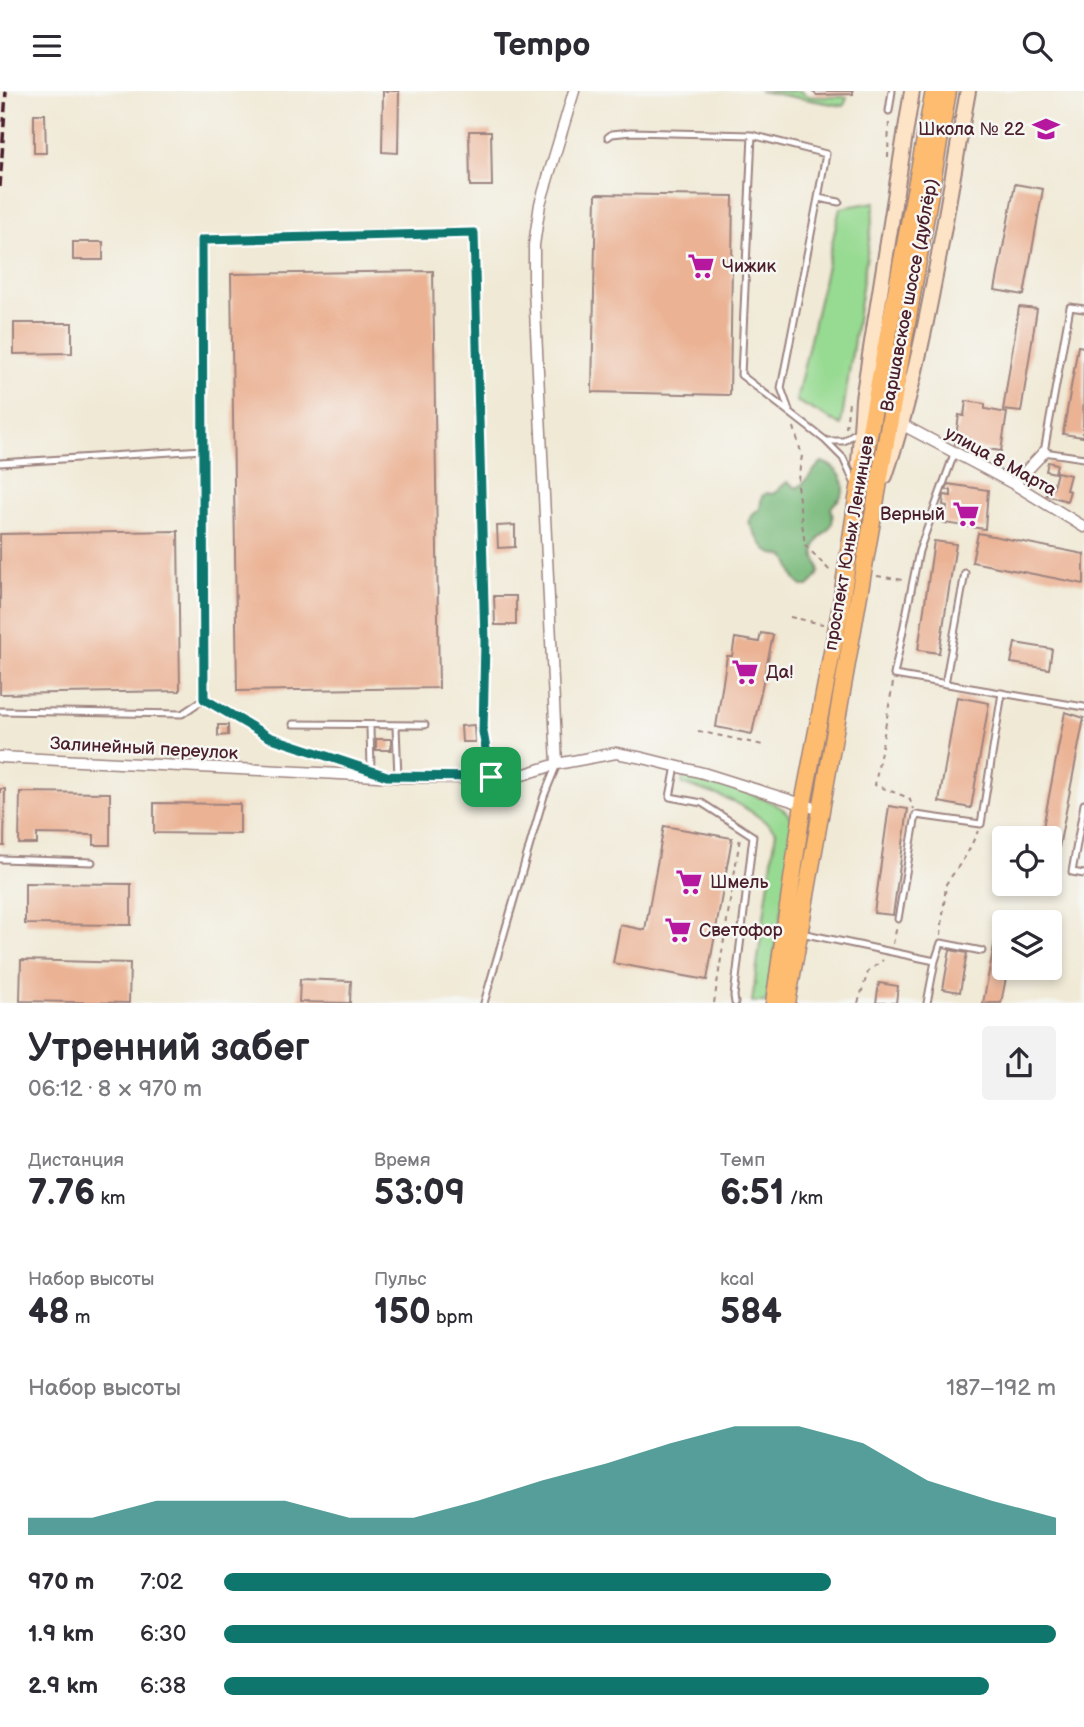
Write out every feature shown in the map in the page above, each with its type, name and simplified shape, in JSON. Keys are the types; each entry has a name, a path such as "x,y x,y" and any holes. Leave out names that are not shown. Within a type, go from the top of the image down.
{"main road":[{"name":"Варшавское шоссе (дублёр)","path":"857,499 861,422 912,91"},
{"name":"проспект Юных Ленинцев","path":"787,1003 876,504 937,114 934,91"},
{"name":"проспект Юных Ленинцев","path":"774,1003 803,804 842,600 857,499 937,114 948,91"},
{"name":"Варшавское шоссе (дублёр)","path":"876,504 917,368 968,91"}],"street":[{"path":"557,764 534,245 540,204 574,91"},
{"name":"улица 8 Марта","path":"902,425 1014,484 1084,527"},
{"path":"1014,484 1044,452"},
{"name":"Залинейный переулок","path":"0,757 393,777 491,777 519,776 557,764 616,753 676,766 821,810"}],"lane":[{"path":"889,111 892,91"},
{"path":"608,137 631,132 752,135 826,154 780,388 790,413"},
{"path":"752,135 741,375 825,440 848,466 857,499"},
{"path":"818,198 839,202"},
{"path":"204,699 202,240 474,233 485,642 483,732 491,777"},
{"path":"1084,309 1070,307 1044,452 1084,459"},
{"path":"825,440 836,443 844,441 853,436 861,422"},
{"path":"0,463 203,450"},
{"path":"954,454 919,551 894,675 1084,707"},
{"path":"946,684 965,573"},
{"path":"898,919 916,815 981,824 1002,693"},
{"path":"0,711 182,714 204,699"},
{"path":"204,699 269,737 393,777 396,727"},
{"path":"293,724 396,727 425,725"},
{"path":"370,726 371,770"},
{"path":"484,1003 544,796 557,764"},
{"path":"676,766 670,797 702,803 753,836 735,1003"},
{"path":"1084,804 1072,872 1084,874"},
{"path":"0,859 92,862"},
{"path":"800,933 935,961"},
{"path":"928,1003 941,943 982,951"}],"path":[{"path":"790,413 802,456 797,485 805,545 833,574"},
{"path":"876,576 913,581"},
{"path":"790,617 825,624"},
{"path":"894,675 875,785 909,798 916,815"},
{"path":"698,731 763,745"},
{"path":"730,738 732,731"},
{"path":"941,943 946,884 967,853 981,824"},
{"path":"714,1003 741,829"},
{"path":"858,1003 868,972 892,952 898,919"}],"green space":[{"path":"759,91 800,91 807,96 847,97 844,106"},
{"path":"875,202 841,425 796,401 840,208"},
{"path":"822,462 837,472 844,488 831,508 831,526 815,547 819,574 808,586 802,586 795,579 786,558 768,551 749,521 760,509 762,496 773,494 787,482 797,488"},
{"path":"683,776 769,801 788,814 796,829 766,1002 752,1002 776,831 754,813 732,801 682,784"}],"building":[{"path":"383,91 399,91 398,153 382,152"},
{"path":"811,91 853,91 853,94 817,95"},
{"path":"34,114 45,114 46,153 34,153"},
{"path":"469,131 491,131 492,186 470,186"},
{"path":"1015,184 1043,189 1024,295 995,290"},
{"path":"596,194 733,196 730,395 592,392"},
{"path":"73,242 103,242 103,260 73,260"},
{"path":"433,271 439,688 237,691 231,274"},
{"path":"1019,307 1037,309 1021,412 1003,410"},
{"path":"14,323 72,323 72,353 14,354"},
{"path":"1078,346 1084,347 1083,437 1063,434"},
{"path":"966,401 985,404 985,409 1007,413 1001,451 955,444 959,415 964,416"},
{"path":"1048,462 1057,464 1055,473 1046,471"},
{"path":"1057,472 1070,475 1066,490 1070,491 1067,501 1046,495 1048,487 1053,488"},
{"name":"Верный","path":"948,484 988,490 985,529 944,523 947,506 943,505 944,495 951,496 951,490 946,490"},
{"path":"515,525 515,547 498,548 497,526"},
{"path":"178,531 180,691 0,694 0,534"},
{"path":"978,533 1084,554 1084,584 972,562"},
{"path":"934,541 956,544 939,653 918,650"},
{"path":"494,596 516,596 516,625 495,625"},
{"name":"Да!","path":"761,633 773,635 752,734 716,727 727,656 732,656 735,638 759,642"},
{"path":"1015,643 1052,649 1049,669 1011,663"},
{"path":"957,697 989,703 971,808 939,802"},
{"path":"1065,712 1084,718 1062,832 1062,826 1043,826"},
{"path":"218,725 228,725 228,735 218,736"},
{"path":"474,725 475,742 462,742 461,726"},
{"path":"376,739 391,739 391,750 376,750"},
{"path":"0,789 5,789 4,846 0,846"},
{"path":"20,792 110,793 110,845 94,845 94,835 37,834 37,844 19,844"},
{"path":"154,803 240,804 240,834 154,833"},
{"path":"889,806 908,809 893,915 874,913"},
{"name":"Шмель","path":"664,826 732,838 707,980 613,963 620,925 645,930"},
{"path":"25,883 131,884 131,925 25,924"},
{"path":"950,950 967,953 960,992 943,989"},
{"path":"992,956 992,980 1006,980 1001,1003 983,1003"},
{"path":"21,960 130,963 129,1003 20,1001"},
{"path":"300,979 351,981 350,1003 299,1002"},
{"path":"879,983 898,986 896,1003 876,1003"}],"railway":[{"path":"0,187 6,91"}],"place":[{"name":"Школа № 22","path":"1046,129"},
{"name":"Чижик","path":"701,266"},
{"name":"Верный","path":"966,514"},
{"name":"Да!","path":"745,672"},
{"name":"Шмель","path":"689,882"},
{"name":"Светофор","path":"678,930"}],"route":[{"path":"474,233 485,642 483,732 491,777 387,776 269,737 204,699 202,240 474,233"}]}
